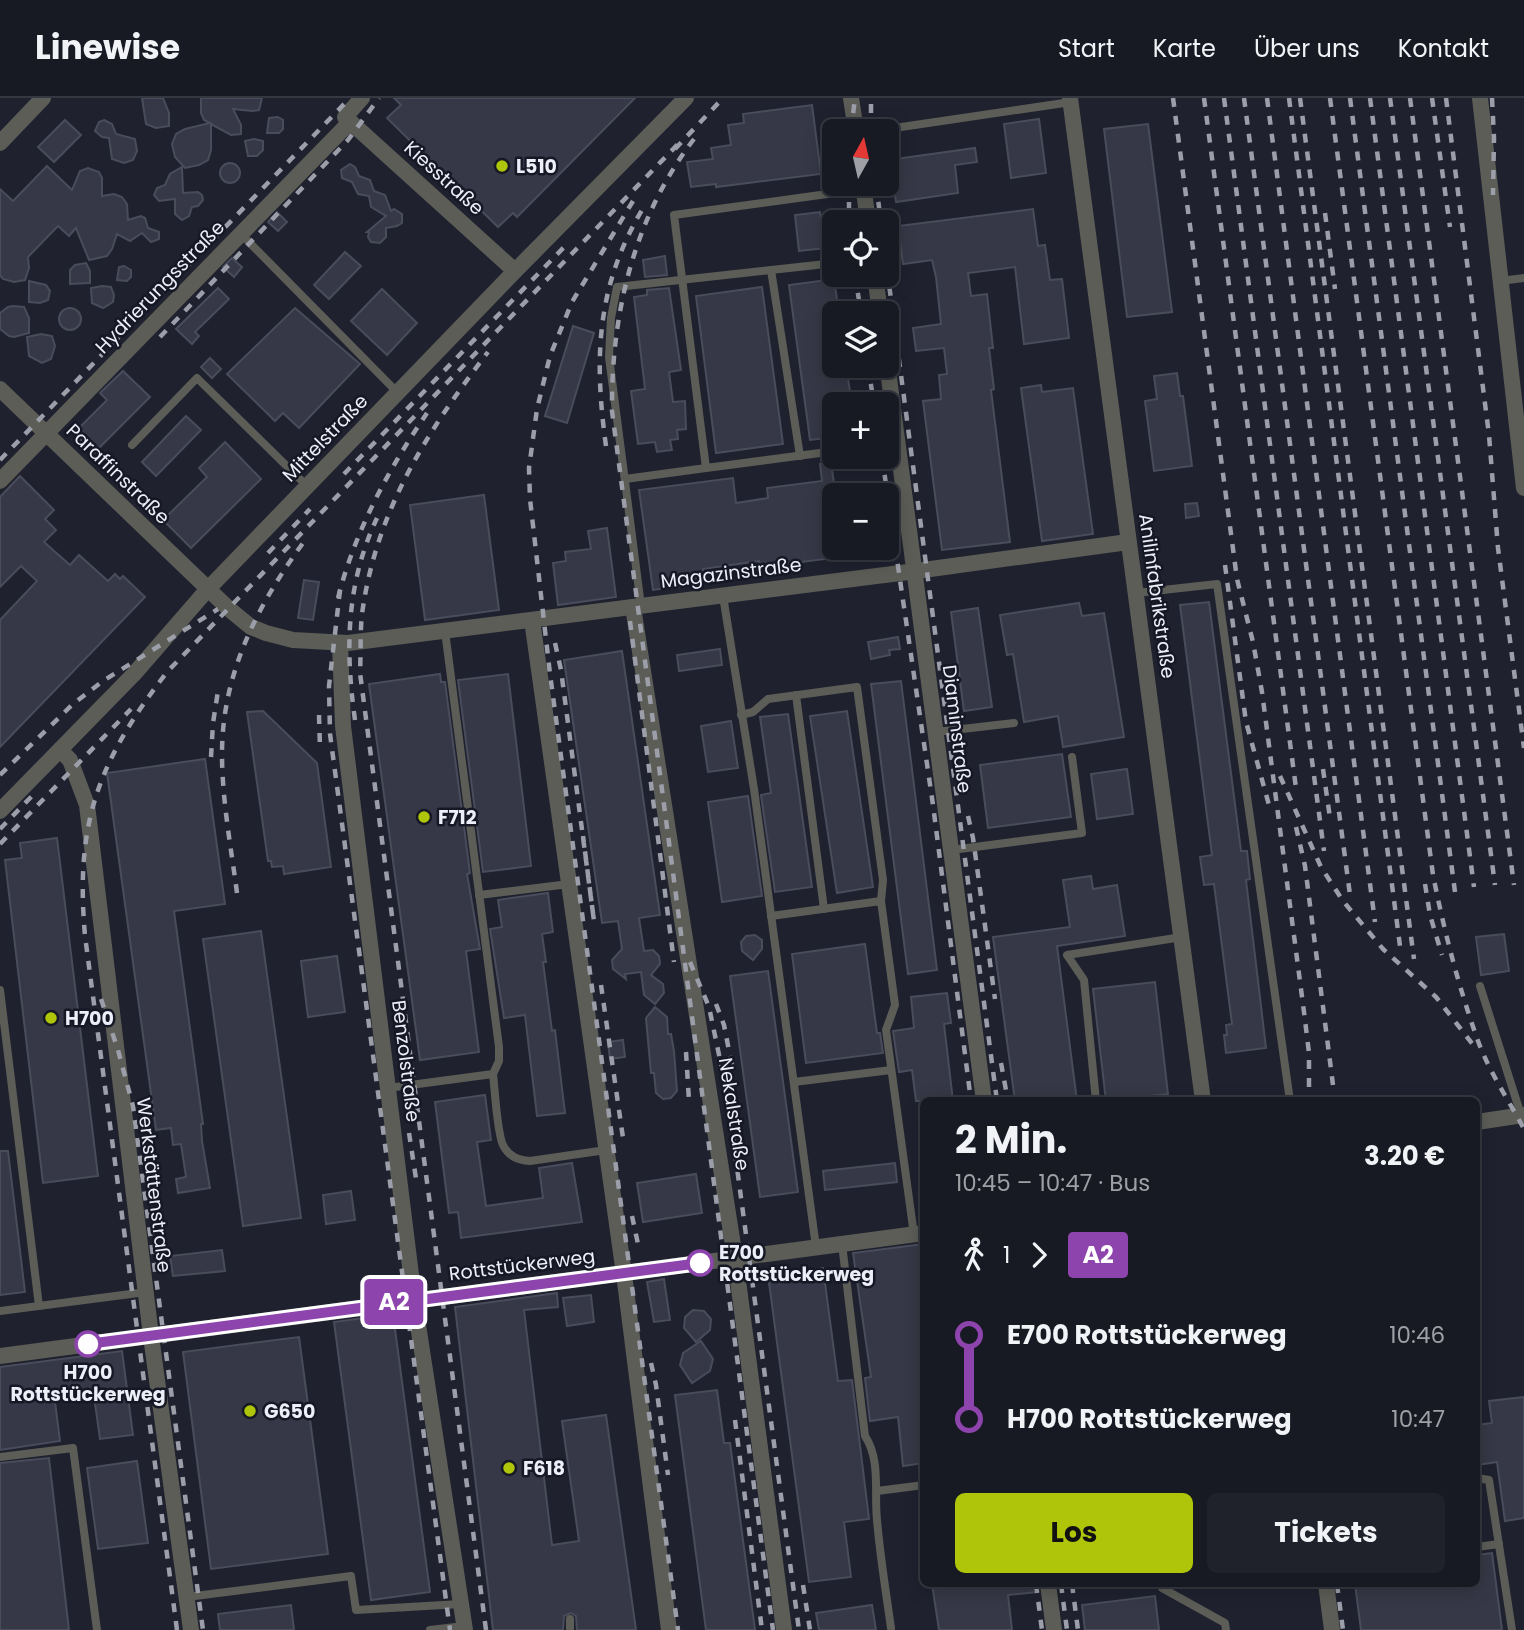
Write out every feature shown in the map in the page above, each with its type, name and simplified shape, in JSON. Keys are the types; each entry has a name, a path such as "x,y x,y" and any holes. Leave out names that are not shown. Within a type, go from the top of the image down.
{"street":[{"path":"0,143 43,98"},
{"name":"Mittelstraße","path":"0,811 134,674 207,590 307,486 686,98"},
{"path":"851,98 854,119"},
{"path":"1480,98 1524,488"},
{"name":"Hydrierungsstraße","path":"0,481 241,234 347,120 356,100"},
{"name":"Anilinfabrikstraße","path":"1070,100 1202,1097"},
{"name":"Kiesstraße","path":"347,120 515,271"},
{"name":"Paraffinstraße","path":"0,388 207,590"},
{"name":"Diaminstraße","path":"898,469 916,571 983,1097"},
{"name":"Magazinstraße","path":"340,644 916,571 1128,541"},
{"path":"207,590 251,627 293,640 340,644"},
{"name":"Nekalstraße","path":"637,606 736,1258 784,1630"},
{"path":"532,620 624,1274 669,1630"},
{"name":"Benzolstraße","path":"340,644 343,726 414,1299 465,1628"},
{"name":"Werkstättenstraße","path":"60,750 70,760 87,805 151,1336 191,1630"},
{"path":"1480,1122 1523,1115"},
{"name":"Rottstückerweg","path":"0,1356 919,1234"},
{"path":"1048,1587 1054,1630"},
{"path":"1326,1587 1332,1630"}],"lane":[{"path":"900,127 1070,100"},
{"path":"706,468 674,215 822,193"},
{"path":"241,234 398,393"},
{"path":"637,606 625,479 609,357 611,318 617,286 822,264"},
{"path":"771,270 800,456"},
{"path":"1508,280 1524,278"},
{"path":"132,445 197,378 307,486"},
{"path":"625,479 822,453"},
{"path":"1136,593 1217,584 1289,1097"},
{"path":"723,595 771,916 816,1247"},
{"path":"445,631 499,1047 499,1061 493,1074 502,1144 519,1160 530,1161 607,1150"},
{"path":"741,715 753,712 768,699 857,687 883,880 881,901 895,1005 886,1030 919,1234"},
{"path":"796,695 824,909"},
{"path":"936,732 1014,723"},
{"path":"952,850 1082,833 1072,757"},
{"path":"479,895 569,884"},
{"path":"771,916 881,901"},
{"path":"1096,1097 1084,980 1067,955 1182,937"},
{"path":"1480,986 1523,1115"},
{"path":"0,990 39,1306"},
{"path":"794,1082 891,1070"},
{"path":"388,1088 493,1074"},
{"path":"842,1244 865,1436 872,1445 877,1490 876,1517 891,1628"},
{"path":"0,1311 146,1292"},
{"path":"0,1457 73,1448 97,1630"},
{"path":"1480,1478 1489,1480 1512,1630"},
{"path":"877,1490 920,1485"},
{"path":"1480,1547 1499,1544"},
{"path":"187,1597 351,1576 356,1610 461,1604"},
{"path":"1162,1587 1225,1623 1226,1630"},
{"path":"570,1619 570,1630"},
{"path":"430,1630 465,1628"}],"building":[{"path":"142,98 163,98 169,113 169,126 156,128 146,124"},
{"path":"201,98 262,98 259,110 233,109 241,125 241,134 231,135 211,124 211,150 208,160 185,168 175,157 172,144 176,134 185,129 210,123 204,120 201,113"},
{"name":"L510","path":"394,98 635,98 517,217 513,213 498,227 387,118 401,105"},
{"path":"812,105 821,174 716,187 716,184 691,187 687,162 713,159 711,148 731,145 728,125 744,123 743,114"},
{"path":"278,117 283,120 283,129 279,133 267,133 269,118"},
{"path":"1039,119 1046,173 1011,178 1004,124"},
{"path":"65,120 81,135 54,162 38,147"},
{"path":"104,120 112,124 116,134 135,139 137,151 133,160 124,163 112,159 109,138 102,137 95,131 99,122"},
{"path":"1148,124 1172,312 1127,317 1104,129"},
{"path":"245,141 263,141 263,150 257,156 248,156"},
{"path":"975,148 977,162 955,165 958,193 896,202 895,196 900,196 900,158"},
{"path":"230,163 237,166 240,173 237,180 230,183 223,180 220,173 223,166"},
{"path":"350,164 355,167 359,176 370,180 374,191 385,195 391,211 394,209 402,214 402,223 386,228 386,237 380,243 371,242 367,232 386,216 371,207 369,196 358,194 352,182 342,178 341,170"},
{"path":"47,166 72,190 80,171 88,168 99,172 102,178 102,196 114,194 122,197 127,204 128,220 141,216 145,218 148,228 159,232 159,239 151,242 142,233 130,241 117,234 107,256 89,260 76,228 69,236 58,226 28,257 29,268 25,280 14,282 3,279 0,275 0,189 13,201"},
{"path":"182,167 183,193 198,192 203,200 198,206 192,207 189,216 182,220 175,214 175,199 159,201 154,195 157,188 165,185 170,174"},
{"path":"1033,209 1038,246 1045,245 1050,280 1062,279 1069,338 1024,344 1015,267 968,273 971,296 987,294 993,348 989,348 994,389 991,390 1010,542 942,550 923,401 941,399 939,375 947,374 944,348 916,351 913,328 941,324 936,277 932,260 903,264 899,226"},
{"path":"277,212 287,222 278,231 268,222"},
{"path":"820,212 822,248 799,251 795,215"},
{"path":"345,252 361,266 329,299 314,285"},
{"path":"665,256 667,275 645,277 643,260"},
{"path":"232,258 242,267 234,277 223,267"},
{"path":"86,263 90,271 90,283 70,284 70,270 75,265"},
{"path":"124,266 131,270 131,277 127,281 117,280 119,267"},
{"path":"29,281 46,285 50,291 48,300 40,303 29,302"},
{"path":"822,281 822,287 835,287 837,301 822,301 822,378 848,378 850,392 822,392 822,439 810,440 789,285"},
{"path":"111,287 114,295 113,302 103,308 92,303 91,288"},
{"path":"762,287 783,444 716,453 696,296"},
{"path":"218,288 229,299 195,332 199,336 192,344 176,329"},
{"path":"669,288 681,370 669,372 673,402 685,401 686,429 677,430 678,439 670,440 672,450 657,452 655,442 638,444 631,391 645,389 634,297 647,295 647,290"},
{"path":"382,289 417,323 387,355 351,321"},
{"path":"13,306 24,307 29,318 29,333 14,337 0,329 0,313"},
{"path":"66,308 74,308 81,315 81,323 74,330 66,330 59,323 59,315"},
{"path":"295,308 360,364 299,428 283,413 275,421 227,374"},
{"path":"573,326 594,333 567,423 545,416"},
{"path":"41,334 52,336 55,346 51,359 42,363 29,356 27,337"},
{"path":"210,358 221,369 212,378 201,367"},
{"path":"123,371 150,397 94,453 74,433 107,400 100,393"},
{"path":"1177,373 1180,396 1183,396 1192,466 1154,471 1145,401 1157,399 1154,376"},
{"path":"1041,385 1042,392 1073,388 1093,534 1042,541 1021,388"},
{"path":"186,416 201,430 156,476 142,462"},
{"path":"225,442 261,479 191,548 163,520 207,477 199,468"},
{"path":"820,464 822,469 832,469 834,483 822,483 822,559 760,567 759,561 703,569 705,583 653,590 639,490 733,478 736,503 768,498 767,488 822,481"},
{"path":"20,476 54,510 45,519 56,530 44,542 70,565 79,555 108,581 115,574 120,579 123,576 145,597 0,747 0,620 37,581 21,566 0,587 0,497"},
{"path":"484,495 499,610 425,620 410,505"},
{"path":"1197,503 1199,516 1186,518 1185,504"},
{"path":"607,528 616,597 558,605 553,563 566,561 565,552 591,549 588,531"},
{"path":"304,580 319,582 313,620 298,618"},
{"path":"1209,602 1241,851 1247,851 1250,879 1246,880 1266,1048 1226,1053 1226,1025 1232,1024 1214,884 1204,885 1200,857 1212,855 1180,605"},
{"path":"1079,603 1082,616 1104,613 1124,737 1063,747 1058,716 1024,722 1013,654 1007,655 1000,615"},
{"path":"978,608 992,707 964,711 951,612"},
{"path":"898,637 900,649 889,650 890,655 871,659 868,642"},
{"path":"720,649 722,665 679,671 677,655"},
{"path":"622,651 660,915 639,918 644,951 653,950 659,956 660,964 651,975 663,984 664,993 655,1004 644,995 641,972 625,974 626,979 613,969 612,960 622,949 618,921 602,923 564,660"},
{"name":"F712","path":"440,674 441,682 445,682 470,873 467,874 480,949 466,951 479,1052 420,1060 369,684"},
{"path":"508,674 531,866 483,872 458,680"},
{"path":"901,681 937,970 908,974 871,684"},
{"path":"263,711 317,763 331,867 284,874 283,866 272,867 271,861 268,861 247,712"},
{"path":"847,711 873,887 837,893 810,716"},
{"path":"788,714 812,887 775,892 761,795 771,793 760,717"},
{"path":"731,721 738,768 708,772 701,726"},
{"path":"1062,754 1071,817 988,828 980,765"},
{"path":"205,759 225,904 174,911 210,1188 178,1193 176,1179 186,1177 181,1144 173,1145 171,1128 156,1130 107,773"},
{"path":"1127,769 1133,814 1097,819 1091,774"},
{"path":"748,796 762,896 722,902 708,802"},
{"name":"H700","path":"57,838 98,1176 43,1183 5,860 22,858 20,843"},
{"path":"1091,876 1093,889 1117,885 1125,936 1057,946 1076,1097 1014,1097 993,937 1070,927 1063,880"},
{"path":"548,893 553,932 542,934 546,962 543,962 565,1113 537,1116 525,1015 504,1018 490,929 502,927 498,900"},
{"path":"261,931 301,1218 243,1226 203,939"},
{"path":"1504,934 1509,971 1481,975 1476,937"},
{"path":"755,935 762,940 762,949 753,960 742,951 741,942 746,936"},
{"path":"865,944 877,1033 880,1033 883,1053 806,1063 792,954"},
{"path":"337,956 345,1012 308,1017 301,961"},
{"path":"768,971 798,1192 760,1197 730,976"},
{"path":"1155,982 1168,1094 1106,1097 1093,989"},
{"path":"947,993 951,1023 944,1024 953,1097 920,1097 920,1101 916,1101 912,1070 899,1072 893,1031 914,1028 911,997"},
{"path":"655,1007 667,1017 668,1034 671,1034 674,1051 677,1091 671,1098 663,1099 656,1093 654,1073 651,1073 646,1018"},
{"path":"623,1040 625,1057 610,1059 608,1042"},
{"path":"485,1095 491,1140 477,1142 486,1206 543,1198 539,1168 572,1163 582,1222 461,1238 458,1212 449,1213 435,1102"},
{"path":"0,1151 8,1151 25,1292 0,1295"},
{"path":"895,1163 897,1182 825,1190 823,1171"},
{"path":"696,1174 702,1213 643,1222 637,1183"},
{"path":"351,1191 355,1220 326,1224 323,1195"},
{"path":"920,1245 920,1464 903,1466 898,1417 870,1421 865,1378 871,1377 853,1253"},
{"path":"222,1250 225,1271 173,1276 170,1256"},
{"path":"823,1268 838,1381 852,1380 869,1519 844,1522 851,1577 809,1582 768,1275"},
{"path":"664,1279 670,1320 654,1322 647,1282"},
{"name":"F618","path":"557,1293 558,1307 524,1310 552,1545 579,1541 562,1421 606,1415 636,1630 577,1630 576,1616 571,1613 564,1616 563,1630 493,1630 455,1307"},
{"path":"591,1295 594,1322 567,1326 563,1298"},
{"path":"693,1310 704,1311 711,1319 710,1330 696,1342 684,1328 685,1317"},
{"path":"393,1314 430,1592 371,1600 334,1322"},
{"name":"G650","path":"299,1337 328,1554 211,1569 183,1352"},
{"path":"701,1341 713,1359 710,1371 692,1383 680,1365 683,1353"},
{"path":"122,1351 133,1435 100,1439 93,1389 54,1394 60,1441 0,1450 0,1367"},
{"path":"717,1390 724,1443 730,1443 755,1630 706,1630 675,1395"},
{"path":"1524,1397 1524,1518 1505,1521 1497,1462 1480,1465 1480,1425 1492,1423 1489,1401"},
{"path":"49,1458 69,1630 0,1630 0,1463"},
{"path":"137,1461 148,1543 98,1549 87,1468"},
{"path":"1492,1553 1502,1630 1361,1630 1355,1587 1480,1587 1480,1555"},
{"path":"932,1587 1037,1587 1037,1592 1008,1595 1012,1630 939,1630"},
{"path":"1155,1596 1159,1630 1085,1630 1082,1605"},
{"path":"291,1605 294,1630 220,1630 218,1614"},
{"path":"872,1605 876,1630 819,1630 816,1613"}],"railway":[{"path":"0,460 350,98"},
{"path":"160,337 348,140 379,98"},
{"path":"675,149 723,98"},
{"path":"852,119 855,98"},
{"path":"871,98 871,119"},
{"path":"1173,98 1237,579 1262,692 1309,1053 1309,1097"},
{"path":"1204,98 1296,788"},
{"path":"1224,98 1324,851"},
{"path":"1244,98 1350,895"},
{"path":"1267,98 1375,922"},
{"path":"1289,98 1400,946"},
{"path":"1300,98 1414,959"},
{"path":"1330,98 1433,875 1452,957 1477,1038 1492,1073 1524,1129"},
{"path":"1350,98 1455,892"},
{"path":"1370,98 1474,887"},
{"path":"1390,98 1495,885"},
{"path":"1410,98 1514,885"},
{"path":"1432,98 1450,227"},
{"path":"1446,98 1489,435 1498,548 1524,748"},
{"path":"1492,98 1493,195"},
{"path":"694,139 673,169 656,201 630,268 616,339 612,411 773,1630"},
{"path":"177,1630 85,936 84,859 88,826 96,795 124,735 167,672 681,141"},
{"path":"849,196 849,210"},
{"path":"878,196 879,210"},
{"path":"633,201 572,302 550,356 537,409 529,468 530,499 550,674 678,1630"},
{"path":"606,446 600,384 602,325 615,267 642,210"},
{"path":"1325,213 1335,289"},
{"path":"344,474 568,243"},
{"path":"857,287 859,301"},
{"path":"889,287 996,1097"},
{"path":"486,1630 360,673 362,614 369,576 392,507 425,443 488,352"},
{"path":"870,378 872,392"},
{"path":"338,598 345,573 374,502 427,413"},
{"path":"884,469 933,805 970,1097"},
{"path":"268,553 310,509"},
{"path":"355,720 350,668 351,617 359,567 377,518"},
{"path":"237,893 222,771 228,696 245,642 257,616 303,543"},
{"path":"1225,565 1246,722 1269,805"},
{"path":"340,590 329,686 330,734 450,1630"},
{"path":"0,775 73,704 103,681 218,609"},
{"path":"630,621 674,962"},
{"path":"555,643 561,670 594,921 583,836"},
{"path":"211,757 218,691"},
{"path":"0,844 131,709"},
{"path":"319,715 320,748"},
{"path":"1323,769 1330,818"},
{"path":"1280,776 1321,867 1343,901 1383,949 1436,997 1474,1046"},
{"path":"0,829 32,796"},
{"path":"968,816 995,999"},
{"path":"1296,827 1305,866 1333,1085"},
{"path":"1425,884 1430,915 1442,955"},
{"path":"690,962 709,1007 727,1093 799,1630"},
{"path":"601,985 623,1138"},
{"path":"101,999 133,1106 203,1630"},
{"path":"716,1004 724,1025 733,1071"},
{"path":"686,1052 689,1101"},
{"path":"1001,1063 1007,1097"},
{"path":"409,1133 417,1185"},
{"path":"632,1216 638,1244"},
{"path":"651,1363 668,1475"},
{"path":"735,1420 762,1630"},
{"path":"803,1585 810,1630"},
{"path":"1036,1587 1042,1630"},
{"path":"1061,1587 1067,1630"},
{"path":"1072,1587 1078,1630"},
{"path":"1337,1587 1343,1630"}],"bus line":[{"name":"A2","path":"88,1344 700,1263"}],"place":[{"name":"L510","path":"502,166"},
{"name":"F712","path":"424,817"},
{"name":"H700","path":"51,1018"},
{"name":"E700 Rottstückerweg","path":"700,1263"},
{"name":"H700 Rottstückerweg","path":"88,1344"},
{"name":"G650","path":"250,1411"},
{"name":"F618","path":"509,1468"}]}
